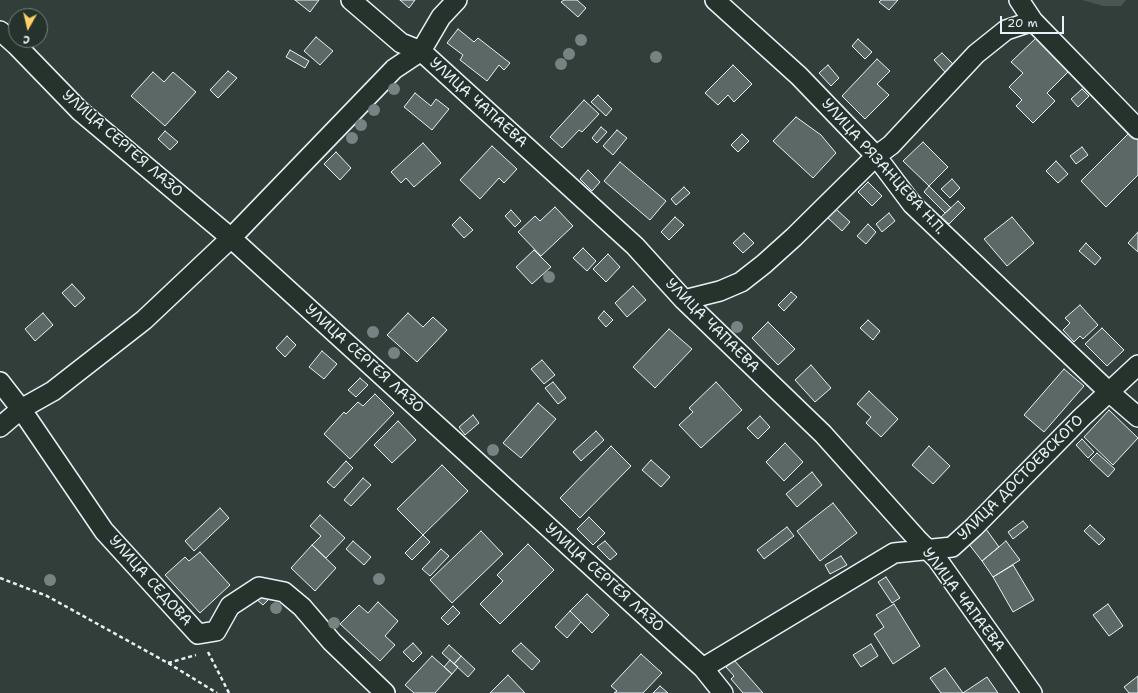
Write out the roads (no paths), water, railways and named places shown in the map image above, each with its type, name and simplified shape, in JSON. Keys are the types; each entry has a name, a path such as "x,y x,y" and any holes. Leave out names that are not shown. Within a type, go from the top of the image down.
{"street":[{"name":"УЛИЦА ЧАПАЕВА","path":"351,0 401,43 421,51 635,246 684,300 823,434 937,559 1032,693"},
{"path":"0,427 22,409 53,392 144,320 231,238 394,69 421,51 442,16 457,0"},
{"name":"УЛИЦА РЯЗАНЦЕВА Н.П.","path":"715,0 798,76 876,156 912,204 1138,417"},
{"path":"1019,0 1033,21 1138,129"},
{"path":"684,300 720,291 741,282 764,264 794,237 876,156 891,145 976,54 1006,30 1033,21"},
{"name":"УЛИЦА СЕРГЕЯ ЛАЗО","path":"0,31 16,45 80,111 231,238 703,668 723,693"},
{"name":"УЛИЦА ДОСТОЕВСКОГО","path":"703,668 894,553 952,547 974,528 1081,418 1138,365"},
{"name":"УЛИЦА СЕДОВА","path":"0,382 22,409 104,531 198,634 216,631 230,606 259,587 284,592 302,607 332,642 385,693"}]}
